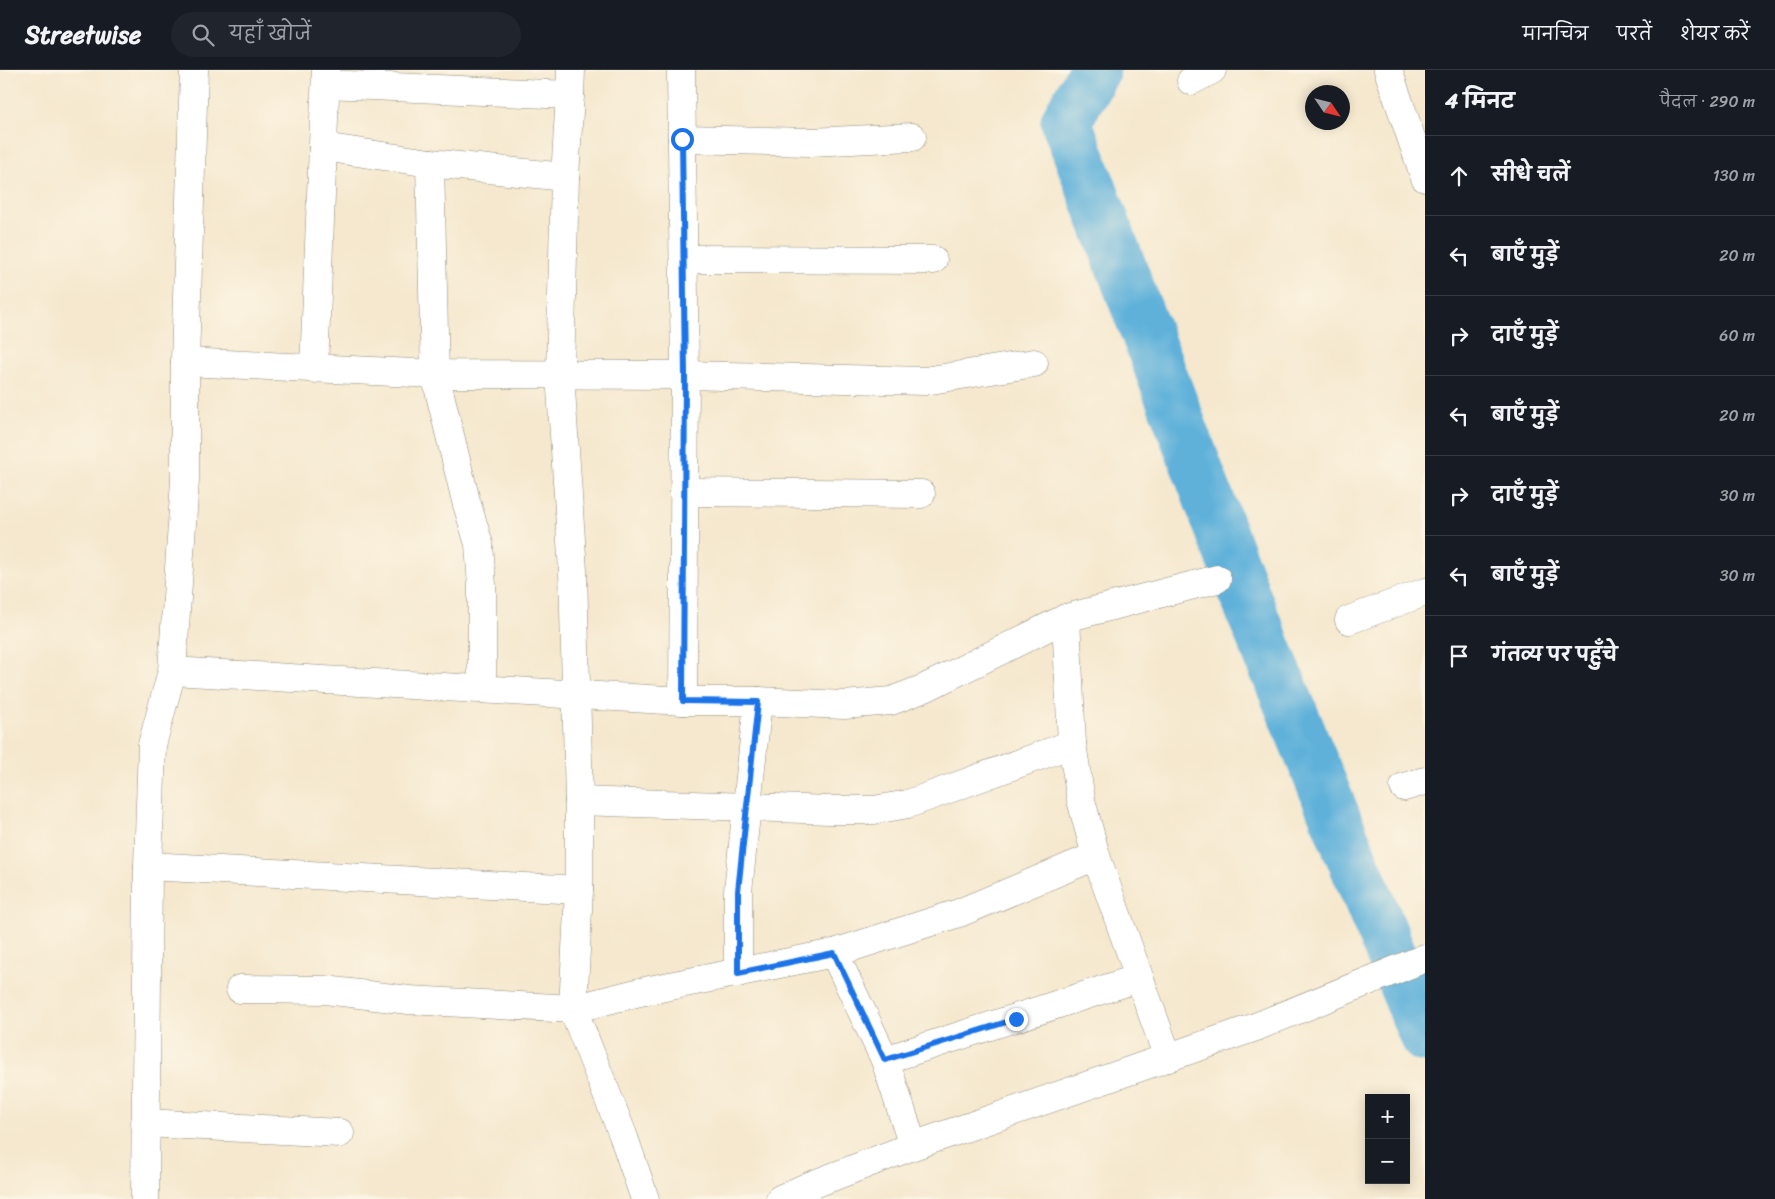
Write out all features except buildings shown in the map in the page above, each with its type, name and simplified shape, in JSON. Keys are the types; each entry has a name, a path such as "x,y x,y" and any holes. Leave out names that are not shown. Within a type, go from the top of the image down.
{"street":[{"path":"144,1199 148,866 152,745 172,671 185,480 185,362 194,70"},
{"path":"681,70 685,375 683,701"},
{"path":"1388,70 1425,178"},
{"path":"314,368 326,77 571,83 564,177 560,374 573,571 576,696 579,890 573,1009 624,1135 645,1199"},
{"path":"682,139 811,142 912,137"},
{"path":"323,147 430,164 564,177"},
{"path":"430,164 435,374 466,501 479,544 482,586 482,690"},
{"path":"684,259 933,260"},
{"path":"185,362 435,374 685,375 925,381 1034,364"},
{"path":"684,492 921,494"},
{"path":"172,671 683,701 844,705 891,701 925,688 1066,618 1217,579"},
{"path":"1349,620 1425,592"},
{"path":"1066,618 1072,744 1081,800 1096,856 1168,1058"},
{"path":"738,973 738,891 758,702"},
{"path":"578,801 874,810 908,804 1072,744"},
{"path":"240,989 325,990 409,1000 573,1009 640,992 834,953 959,913 1096,856"},
{"path":"148,866 579,890"},
{"path":"834,953 885,1060 913,1146"},
{"path":"780,1199 913,1146 1253,1028 1425,958"},
{"path":"885,1060 1139,978"},
{"path":"145,1123 340,1133"}],"waterway":[{"path":"1095,70 1066,121 1253,616 1425,1037"}],"route":[{"path":"682,139 685,375 683,701 758,702 738,891 738,973 834,953 885,1060 1016,1019"}]}
